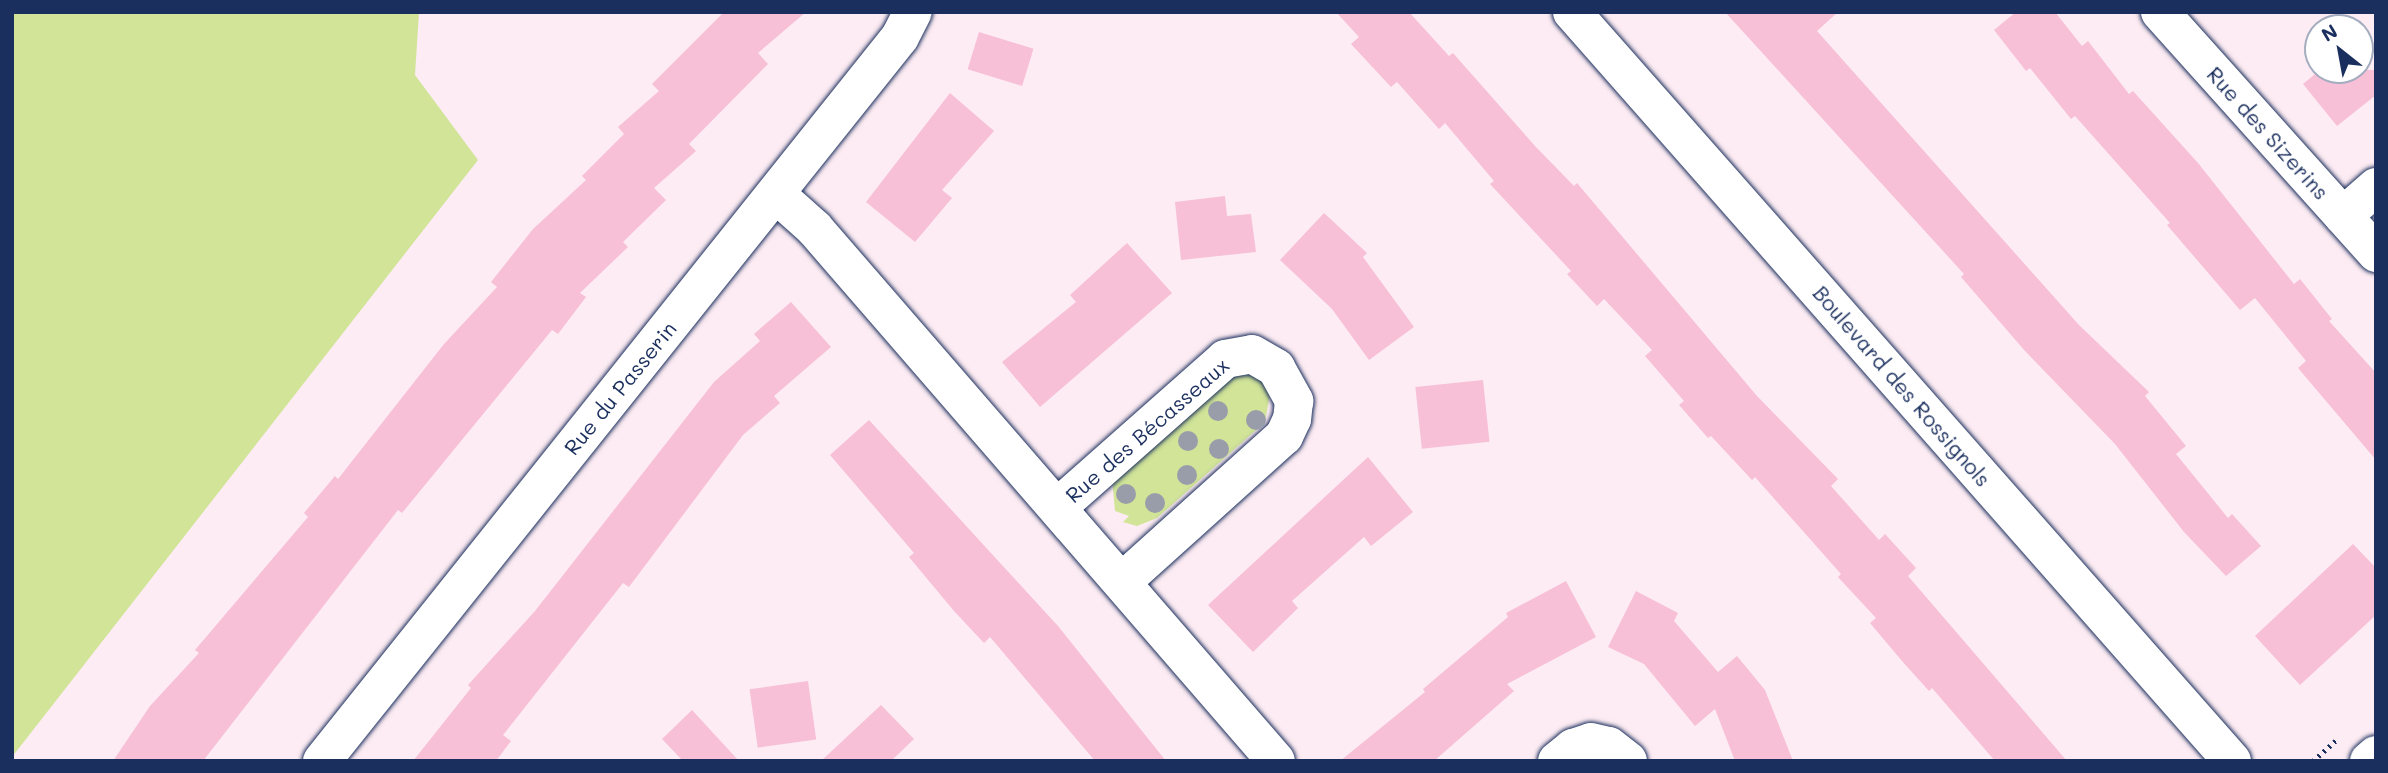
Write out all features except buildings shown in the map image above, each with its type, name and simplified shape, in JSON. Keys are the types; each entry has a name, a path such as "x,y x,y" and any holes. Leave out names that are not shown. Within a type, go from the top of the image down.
{"street":[{"name":"Rue du Passerin","path":"322,761 900,37 913,12"},
{"name":"Boulevard des Rossignols","path":"1572,12 2232,761"},
{"name":"Rue des Sizerins","path":"2160,12 2376,253"},
{"path":"2343,216 2376,187"},
{"name":"Rue des Bécasseaux","path":"776,194 814,229 1276,761"},
{"name":"Rue des Bécasseaux","path":"1058,507 1225,359 1252,354 1276,368 1294,401 1292,419 1284,436 1122,582"},
{"path":"1557,761 1573,748 1591,742 1609,746 1628,761"},
{"path":"2369,761 2376,755"}],"path":[{"path":"2314,761 2340,737"}],"green space":[{"path":"12,12 419,12 415,75 478,160 12,757"},
{"path":"1247,371 1263,379 1270,394 1265,422 1157,518 1137,526 1123,522 1129,516 1115,511 1112,478 1230,374"}]}
